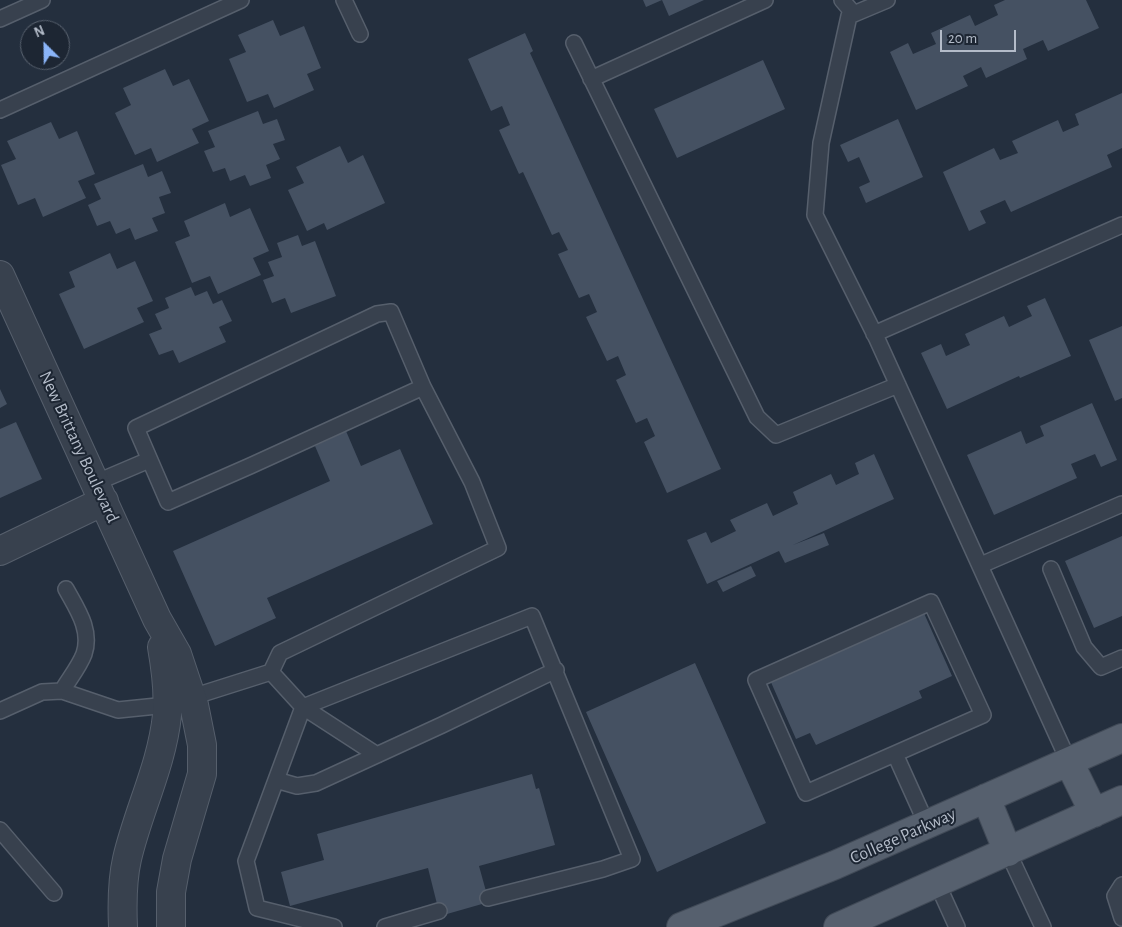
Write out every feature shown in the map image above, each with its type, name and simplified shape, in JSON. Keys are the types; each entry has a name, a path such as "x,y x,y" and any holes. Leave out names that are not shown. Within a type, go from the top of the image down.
{"main road":[{"name":"College Parkway","path":"681,927 826,869 1122,738"},
{"path":"1069,762 1094,813"},
{"path":"986,798 1008,852"},
{"path":"838,927 1122,800"}],"street":[{"name":"New Brittany Boulevard","path":"2,287 100,492 157,619 167,676 202,745 202,774 178,859 172,892 171,927"},
{"path":"0,552 100,492"},
{"name":"New Brittany Boulevard","path":"123,927 122,892 127,860 135,829 157,766 166,717 180,702"}],"lane":[{"path":"0,19 42,0"},
{"path":"0,110 241,0"},
{"path":"344,0 360,34"},
{"path":"591,79 766,0"},
{"path":"842,0 854,14"},
{"path":"887,0 849,16 821,143 815,215 898,385 1069,762"},
{"path":"574,43 757,417 776,435 898,385"},
{"path":"874,334 1122,225"},
{"path":"0,711 42,692 62,691 118,710 180,702 272,672 280,653 498,548 472,482 423,386 391,312 377,314 136,428 168,502 423,386"},
{"path":"100,492 149,460"},
{"path":"981,565 1122,504"},
{"path":"1051,569 1084,647 1101,667 1122,658"},
{"path":"62,691 84,653 86,636 83,621 66,589"},
{"path":"931,602 983,715 895,754 806,793 756,680 931,602"},
{"path":"334,927 257,908 246,861 303,707 532,616 556,670 632,859 603,869 488,898"},
{"path":"276,780 297,786 316,783 556,670"},
{"path":"272,672 303,707 378,755"},
{"path":"895,754 927,825"},
{"path":"0,830 54,893"},
{"path":"1008,852 1043,927"},
{"path":"937,883 957,927"},
{"path":"1122,885 1115,896 1122,918"},
{"path":"385,927 440,912"}],"building":[{"path":"643,0 662,0 646,7"},
{"path":"662,0 704,0 669,16"},
{"path":"1005,0 1086,0 1099,28 1048,51 1043,40 1023,49 1027,59 986,78 981,67 963,76 968,86 916,110 890,52 908,43 913,54 936,44 931,33 970,15 975,26 998,15 994,5"},
{"path":"273,20 280,36 304,26 321,68 307,74 314,90 274,108 268,94 247,102 229,59 246,52 238,35"},
{"path":"525,33 533,51 530,53 721,469 667,493 644,442 655,436 647,418 636,423 616,380 626,375 618,356 607,361 586,317 597,312 589,294 579,298 558,254 568,250 559,232 552,235 523,172 519,174 499,130 510,125 502,106 491,111 468,59"},
{"path":"763,60 785,109 677,158 654,109"},
{"path":"165,69 173,86 189,79 209,121 192,129 199,143 157,162 151,148 135,155 115,113 131,105 123,88"},
{"path":"1122,93 1122,148 1107,155 1112,167 1011,212 1005,200 980,211 986,223 969,231 943,172 994,148 1000,160 1018,153 1012,141 1058,120 1063,132 1079,125 1075,114"},
{"path":"258,111 263,124 277,119 285,140 273,144 280,159 266,165 271,178 250,186 245,175 230,181 225,168 213,172 204,151 215,147 208,131"},
{"path":"898,119 923,177 866,203 859,187 870,182 859,157 848,162 840,145"},
{"path":"51,122 59,139 77,131 95,174 78,181 86,198 43,217 35,198 18,205 1,165 16,159 7,141"},
{"path":"340,146 348,163 363,155 385,203 327,230 324,223 307,231 288,190 304,183 296,167"},
{"path":"143,164 148,177 162,171 171,193 159,197 165,213 152,218 158,231 135,240 130,228 116,234 110,221 97,226 88,205 101,199 94,184"},
{"path":"225,203 230,217 250,208 269,251 253,258 261,275 218,294 210,276 192,283 175,242 190,236 184,221"},
{"path":"298,235 302,246 315,241 336,296 291,313 285,298 272,303 263,280 274,276 268,262 282,257 277,243"},
{"path":"110,253 117,269 135,261 153,301 137,308 144,322 84,349 59,294 75,287 69,272"},
{"path":"191,287 195,296 207,291 213,304 222,300 232,321 219,327 226,342 179,363 173,350 159,355 149,334 162,329 155,314 169,308 165,298"},
{"path":"1045,298 1071,356 1020,378 1019,376 947,409 921,353 941,344 946,356 970,345 965,334 1004,316 1009,327 1032,316 1027,306"},
{"path":"1122,326 1122,398 1115,401 1089,340"},
{"path":"0,389 7,404 0,408"},
{"path":"1092,403 1117,460 1101,467 1095,454 1071,464 1077,478 994,515 967,455 1021,431 1026,444 1044,436 1040,426"},
{"path":"16,422 42,479 0,498 0,429"},
{"path":"346,431 361,466 400,449 433,524 267,598 276,618 215,646 173,551 330,481 315,446"},
{"path":"874,454 894,499 793,545 824,533 829,545 785,563 779,551 707,584 687,540 706,532 711,543 736,531 730,520 767,503 773,516 798,504 793,492 831,474 836,485 859,474 855,463"},
{"path":"1122,536 1122,616 1094,628 1065,561"},
{"path":"751,566 756,576 723,592 717,581"},
{"path":"923,611 952,676 919,691 922,698 816,745 810,733 796,739 770,680"},
{"path":"695,663 766,823 657,872 586,712"},
{"path":"532,774 536,789 539,788 555,845 479,866 489,902 440,916 428,868 290,906 281,872 324,860 317,834"}]}
